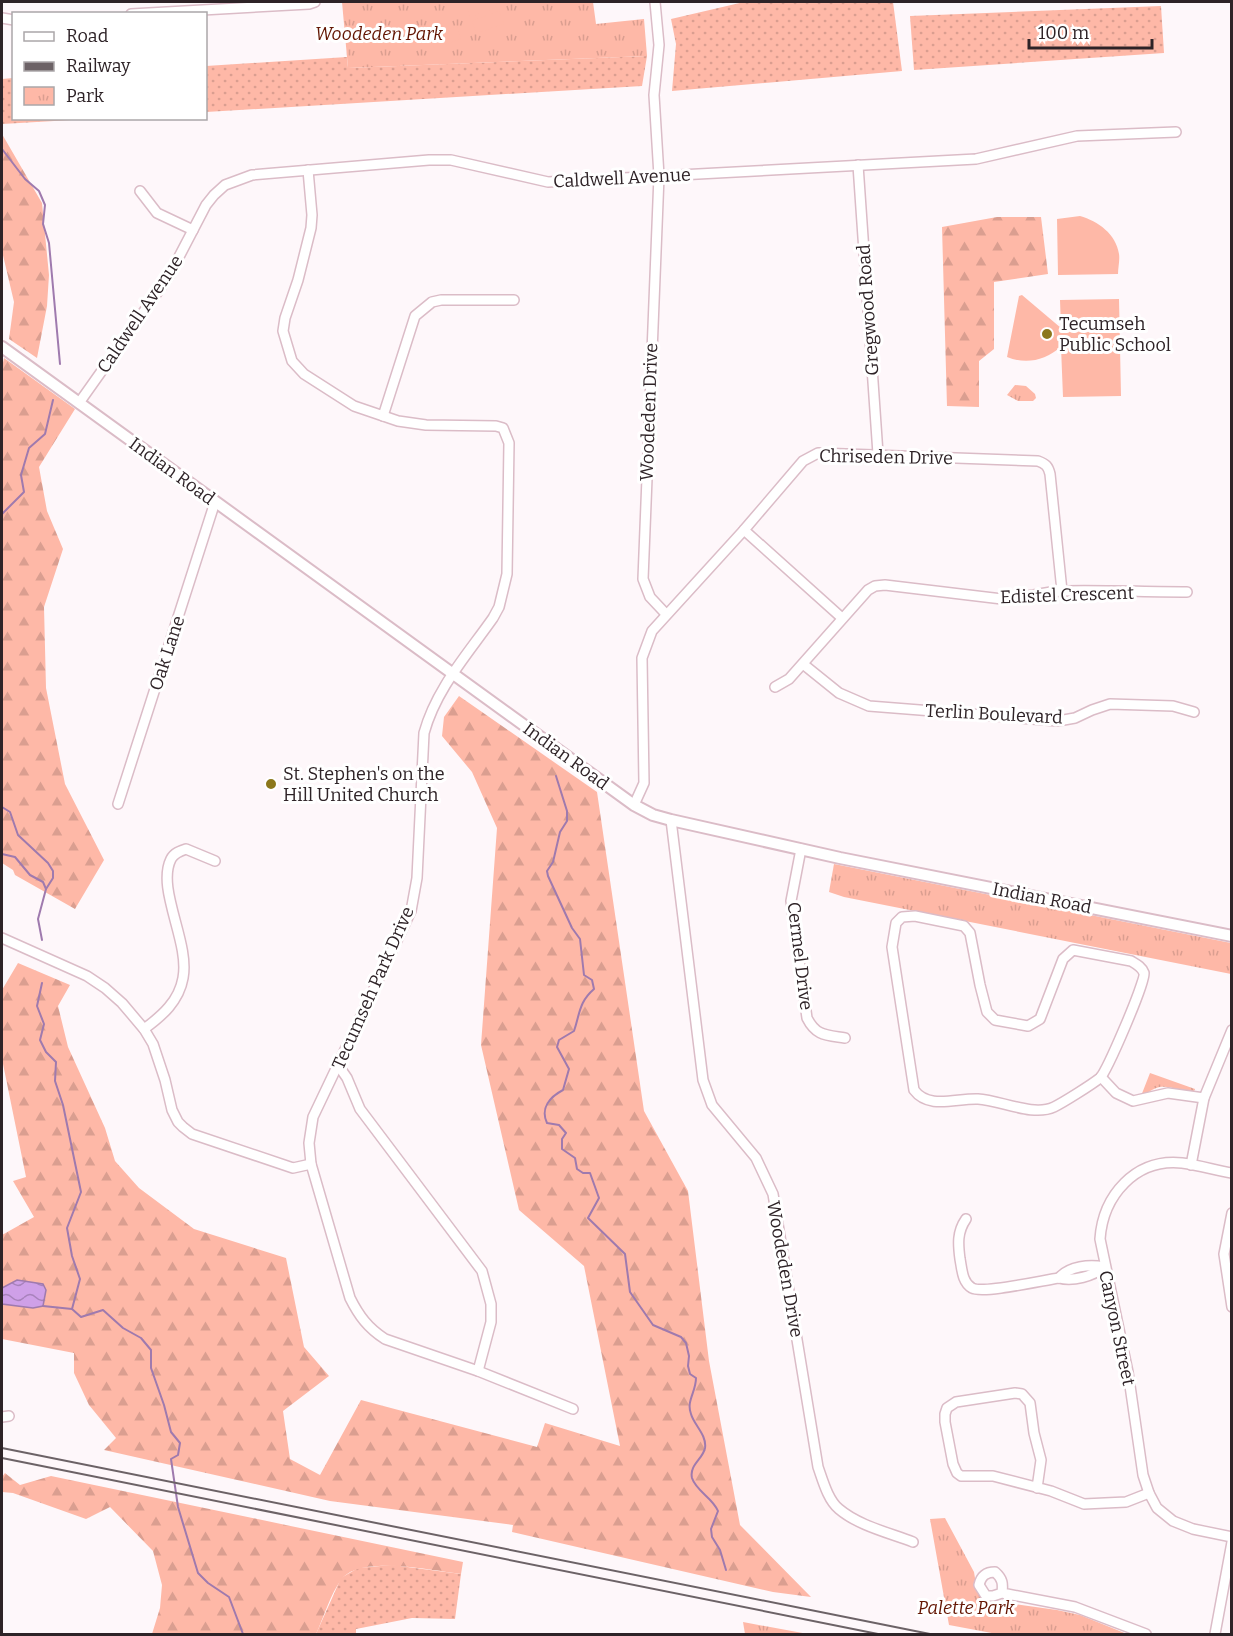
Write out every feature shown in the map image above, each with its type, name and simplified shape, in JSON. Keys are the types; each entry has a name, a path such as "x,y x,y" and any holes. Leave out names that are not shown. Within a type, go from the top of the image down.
{"street":[{"path":"167,12 315,2"},
{"name":"Woodeden Drive","path":"655,2 659,45 654,95 658,176 643,579 650,597 666,614"},
{"name":"Caldwell Avenue","path":"79,403 169,276 206,205 225,185 252,175 451,160 548,182 976,159 1077,136 1176,132"},
{"name":"Gregwood Road","path":"858,165 878,454"},
{"name":"Tecumseh Park Drive","path":"308,170 312,214 308,244 283,331 292,361 304,374 354,406 414,424 496,426 503,428 508,443 507,574 499,607 434,703 424,733 417,878 411,911 314,1117 309,1143 311,1164 350,1298 359,1317 373,1332 385,1339 478,1371 573,1408"},
{"path":"140,191 157,213 193,230"},
{"path":"383,416 412,323 422,308 441,300 514,300"},
{"name":"Indian Road","path":"2,346 452,674 634,805 653,815 801,849 1232,936"},
{"name":"Chriseden Drive","path":"666,614 744,530 803,461 818,453 1044,463 1048,466 1050,474 1062,591"},
{"name":"Oak Lane","path":"118,804 215,502"},
{"path":"744,530 842,618"},
{"name":"Edistel Crescent","path":"775,687 789,679 842,618 868,590 875,586 885,585 1002,599 1016,599 1036,593 1062,591 1187,592"},
{"path":"634,805 644,783 642,658 652,631 666,614"},
{"name":"Terlin Boulevard","path":"803,664 839,693 869,706 1058,720 1075,718 1110,705 1173,706 1194,712"},
{"name":"Woodeden Drive","path":"671,820 703,1080 712,1105 756,1158 773,1194 818,1467 829,1495 839,1509 863,1523 913,1542"},
{"path":"144,1029 164,1014 180,988 183,977 184,954 168,890 167,877 171,858 186,849 215,861"},
{"name":"Cermel Drive","path":"801,849 791,901 807,1018 813,1029 820,1034 844,1038"},
{"path":"915,916 964,926 970,933 987,1012 996,1020 1028,1026 1040,1019 1063,959 1074,950 1131,961 1138,965 1144,973 1143,980 1101,1077 1052,1108 1037,1110 979,1099 928,1102 919,1096 914,1090 892,947 896,923 902,917 915,916"},
{"path":"2,938 87,976 122,1003 144,1029 153,1044 172,1110 178,1122 192,1134 293,1168 311,1164"},
{"path":"1191,1165 1204,1098 1232,1030"},
{"path":"338,1065 347,1078 360,1109 482,1271 491,1304 491,1322 478,1371"},
{"path":"1101,1077 1116,1093 1133,1101 1168,1093 1204,1098"},
{"name":"Canyon Street","path":"1232,1173 1171,1163 1149,1167 1124,1182 1108,1203 1101,1224 1100,1239 1104,1267 1128,1372 1143,1475 1149,1493 1157,1509 1173,1521 1193,1529 1232,1539"},
{"path":"1232,1213 1224,1254 1232,1307"},
{"path":"966,1219 959,1234 958,1246 963,1274 966,1282 972,1288 985,1289 1059,1278 1066,1280 1096,1274 1104,1267"},
{"path":"1037,1488 1041,1460 1030,1403 1023,1395 1010,1393 958,1401 947,1408 945,1422 953,1464 957,1473 967,1477 993,1476 1037,1488 1051,1491 1084,1504 1126,1502 1149,1493"},
{"path":"1215,1635 1232,1539"},
{"path":"1002,1593 1076,1607 1146,1635"}],"green space":[{"name":"Woodeden Park","path":"342,2 593,2 596,24 644,19 647,56 348,68"},
{"path":"496,2 498,7 470,17 466,4"},
{"path":"744,2 893,2 902,71 672,91 676,44 671,19"},
{"path":"1161,6 1164,53 914,70 910,16"},
{"path":"499,11 504,24 476,33 472,21"},
{"path":"457,26 461,39 434,48 430,35"},
{"path":"647,56 642,86 207,112 207,66 347,57 348,68"},
{"path":"12,78 12,120 72,120 2,124 2,79"},
{"path":"2,134 42,203 49,275 47,306 37,358 9,339 14,302 2,251"},
{"path":"1080,216 1105,229 1114,240 1119,254 1118,274 1058,275 1057,219"},
{"path":"997,217 1041,217 1048,274 994,282 994,349 979,361 979,407 947,406 942,227"},
{"path":"1022,295 1061,328 1060,300 1119,299 1121,396 1063,397 1061,347 1036,360 1022,361 1007,357 1019,296"},
{"path":"4,358 75,409 39,467 47,511 63,549 44,607 46,688 65,784 104,860 75,909 15,875 13,870 2,863 2,367"},
{"path":"1015,385 1026,386 1036,398 1033,401 1018,401 1007,395"},
{"path":"459,696 597,792 644,1111 688,1191 709,1361 740,1525 811,1597 773,1592 512,1532 513,1525 330,1501 104,1450 116,1438 89,1405 74,1373 74,1353 2,1339 2,1304 33,1308 17,1280 2,1288 2,1235 34,1217 13,1181 26,1177 2,1059 2,990 18,963 70,985 58,1006 68,1047 105,1128 115,1161 139,1188 194,1229 286,1258 304,1347 329,1376 283,1411 290,1459 320,1475 361,1400 537,1447 545,1423 620,1446 584,1266 519,1210 481,1045 497,828 472,772 442,736 444,717"},
{"path":"834,864 1231,943 1231,974 844,897 829,892"},
{"path":"1150,1073 1195,1089 1193,1094 1173,1088 1158,1087 1141,1096"},
{"path":"5,1473 20,1485 51,1476 463,1562 461,1574 398,1566 364,1568 350,1572 337,1585 316,1634 152,1634 160,1608 162,1585 153,1551 110,1507 86,1519 13,1493 2,1492 2,1477"},
{"name":"Palette Park","path":"945,1518 974,1572 977,1590 987,1600 1080,1615 1127,1634 997,1634 949,1625 930,1519"},
{"path":"392,1565 461,1574 455,1619 412,1618 356,1629 356,1634 316,1634 341,1578 358,1568"},
{"path":"743,1622 808,1634 745,1634"}],"water":[{"path":"17,1280 43,1284 46,1290 43,1306 33,1308 2,1304 2,1288"}],"waterway":[{"path":"2,149 25,179 39,191 45,205 43,224 49,243 60,364"},
{"path":"2,514 24,492 21,475 29,448 45,434 53,400"},
{"path":"556,776 567,811 567,821 560,832 553,862 547,871 572,928 580,939 584,975 592,980 594,989 583,1003 574,1031 559,1040 557,1047 569,1069 563,1090 547,1104 545,1118 547,1123 559,1125 566,1133 562,1139 562,1149 575,1158 577,1169 583,1173 590,1173 599,1198 588,1218 625,1254 630,1292 653,1325 681,1337 686,1343 690,1374 696,1378 690,1409 705,1443 704,1452 692,1469 692,1478 718,1511 711,1529 712,1537 720,1550 726,1570"},
{"path":"2,807 10,812 18,835 48,863 53,871 53,878 46,889"},
{"path":"2,854 15,857 30,875 43,882 46,889 38,919 42,940"},
{"path":"42,983 37,1006 44,1024 40,1040 46,1052 56,1062 55,1081 63,1105 81,1192 67,1228 72,1256 80,1279 72,1309 81,1317 103,1310 123,1328 141,1338 151,1350 151,1368 171,1432 180,1443 178,1455 171,1459 178,1507 198,1573 229,1597 243,1634"},
{"path":"43,1306 72,1309"}],"railway":[{"path":"2,1448 930,1634"},
{"path":"2,1458 878,1634"}],"place":[{"name":"Tecumseh Public School","path":"1047,334"},
{"name":"St. Stephen's on the Hill United Church","path":"271,784"}]}
